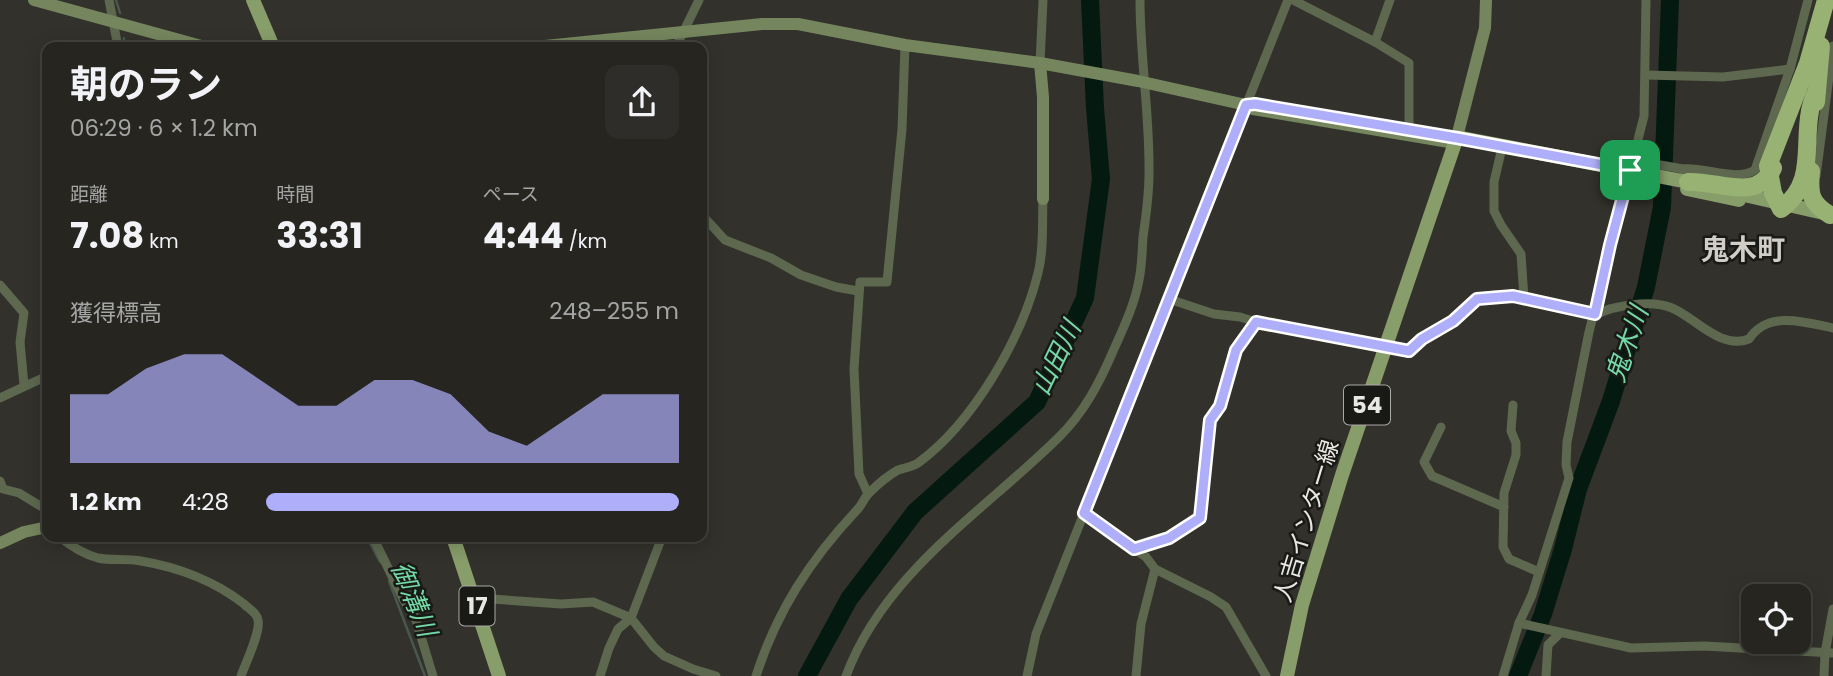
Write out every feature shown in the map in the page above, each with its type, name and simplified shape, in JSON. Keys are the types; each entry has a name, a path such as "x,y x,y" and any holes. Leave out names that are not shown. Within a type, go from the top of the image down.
{"highway":[{"path":"1817,90 1810,111 1803,183 1798,192 1782,206 1769,176 1770,157 1820,1"},
{"path":"1820,1 1810,191 1812,200 1818,207 1832,215"},
{"path":"1682,181 1746,188 1769,176"},
{"path":"1769,176 1780,185 1803,183"}],"main road":[{"path":"253,0 271,42"},
{"path":"1456,140 1501,152 1630,169"},
{"path":"1456,140 1657,174 1782,206 1832,215"},
{"name":"人吉インター線","path":"1287,676 1306,592 1342,475 1456,140"},
{"name":"17","path":"455,542 499,676"}],"street":[{"path":"34,0 187,42"},
{"path":"109,0 117,42"},
{"path":"678,42 699,0"},
{"path":"756,676 782,611 823,547 868,495 896,471 916,464 967,413 996,374 1026,314 1039,271 1043,199 1043,0"},
{"path":"846,676 859,645 899,587 931,552 1060,436 1092,396 1105,372 1123,330 1139,280 1149,172 1141,82 1140,0"},
{"path":"1027,676 1036,634 1288,0"},
{"path":"1293,0 1409,63 1409,130"},
{"path":"1376,43 1390,0"},
{"path":"1456,140 1485,28 1486,0"},
{"path":"1503,676 1519,623 1532,596 1569,478 1566,465 1567,442 1589,332 1644,116 1646,0"},
{"path":"588,42 762,24 798,24 905,45 1044,64 1141,82 1254,109 1456,140"},
{"path":"868,495 859,474 854,369 858,291 860,282 887,282 902,129 905,45"},
{"path":"1832,215 1818,197 1816,186 1833,46"},
{"path":"1646,75 1723,77 1799,66"},
{"path":"1682,181 1698,168 1726,175 1747,175 1755,170 1799,66"},
{"path":"1246,105 1255,104 1456,140"},
{"path":"1501,152 1494,182 1494,211 1521,254 1524,298"},
{"path":"707,220 725,240 771,258 801,275 858,291"},
{"path":"0,285 24,313 20,342 24,385"},
{"path":"1169,299 1214,314 1409,351 1422,339 1453,321 1477,299 1497,296 1524,298 1595,314 1615,308 1656,303 1673,308 1707,331 1738,341 1749,339 1756,329 1770,322 1804,322 1833,328"},
{"path":"1134,549 1169,538 1200,518 1210,420 1220,406 1236,350 1256,322"},
{"path":"0,398 42,378"},
{"path":"1513,405 1511,431 1516,443 1516,455 1504,493 1503,547 1508,559 1539,572"},
{"path":"1441,427 1424,462 1427,470 1432,476 1504,507"},
{"path":"0,481 3,489 19,493 42,507"},
{"path":"1084,513 1146,557 1154,569 1226,607 1266,676"},
{"path":"0,544 24,532 42,528"},
{"path":"67,542 80,552 100,559 138,560 158,564 206,581 232,595 256,613 259,620 257,632 241,676"},
{"path":"375,542 403,599 415,617 433,676"},
{"path":"600,676 618,629 631,618 660,542"},
{"path":"1136,676 1141,624 1154,569"},
{"path":"476,602 492,599 561,604 593,602 631,618 664,656 716,676"},
{"path":"1825,676 1833,608"},
{"path":"1519,623 1631,648 1704,646 1829,653"},
{"path":"1546,676 1548,645 1560,633"},
{"path":"1538,676 1546,660"}],"waterway":[{"name":"御溝川","path":"116,0 120,13"},
{"name":"山田川","path":"807,676 849,599 915,512 1037,402 1085,298 1101,179 1090,0"},
{"name":"鬼木川","path":"1518,676 1543,614 1578,489 1611,401 1646,287 1662,207 1670,0"},
{"name":"御溝川","path":"124,38 124,42"},
{"name":"御溝川","path":"370,542 380,562"},
{"name":"御溝川","path":"389,581 425,676"}],"district":[{"name":"鬼木町","path":"1743,249"}],"route":[{"path":"1255,104 1457,138 1630,170 1595,314 1513,296 1477,299 1453,321 1422,339 1409,351 1256,322 1236,350 1220,406 1210,420 1200,518 1169,538 1134,549 1084,513 1246,105 1255,104"}]}
